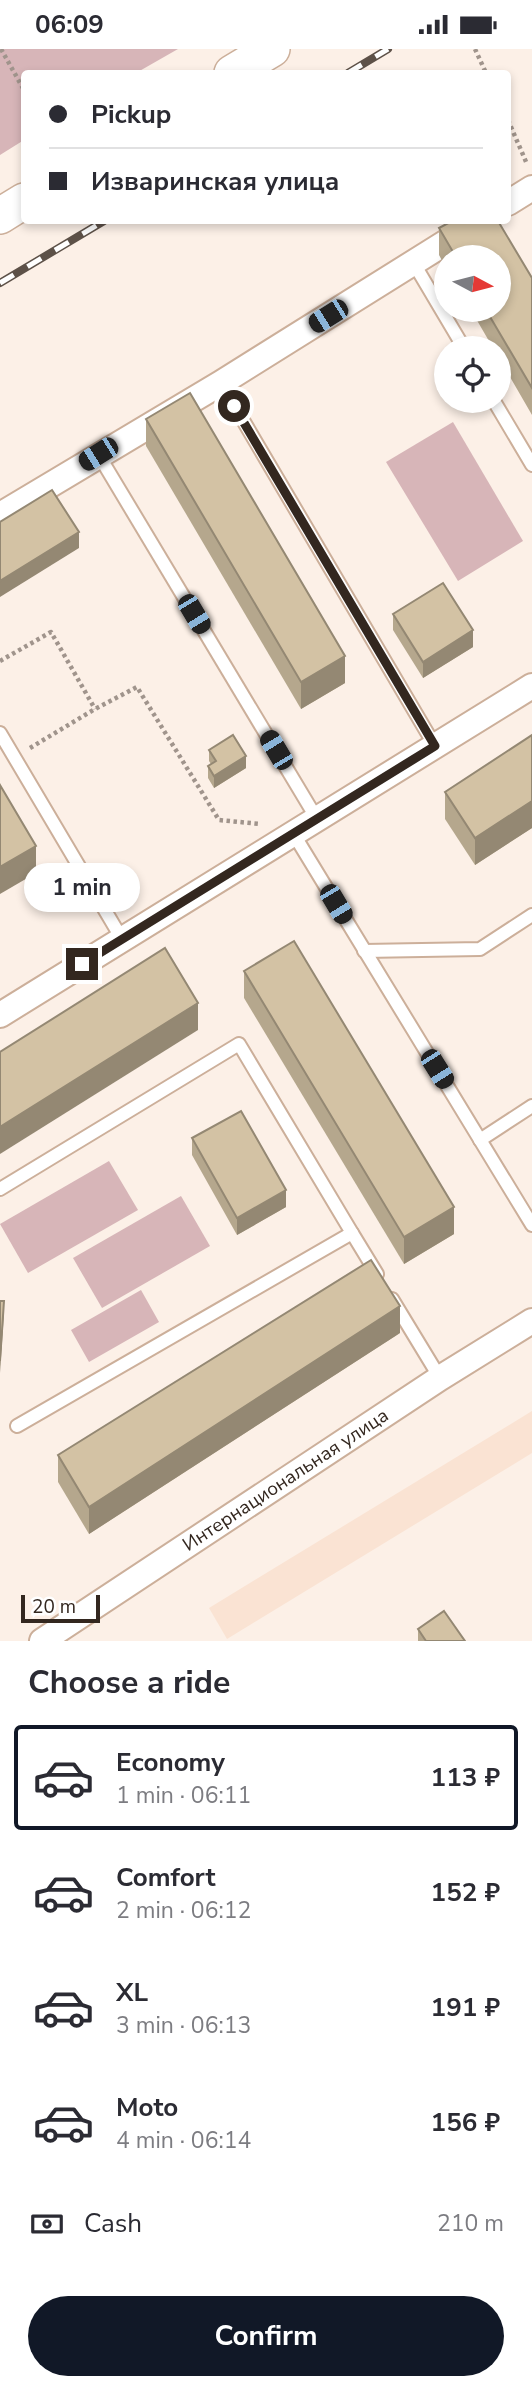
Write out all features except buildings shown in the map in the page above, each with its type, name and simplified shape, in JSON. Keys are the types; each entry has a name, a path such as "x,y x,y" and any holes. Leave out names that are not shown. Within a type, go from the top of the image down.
{"street":[{"path":"237,70 272,49"},
{"path":"511,201 532,188"},
{"path":"0,216 21,203"},
{"path":"0,515 98,454 221,383 475,224"},
{"path":"0,1015 532,685"},
{"name":"Интернациональная улица","path":"42,1641 440,1378 532,1321"}],"lane":[{"path":"413,262 457,336"},
{"path":"221,383 435,746"},
{"path":"501,413 532,465"},
{"path":"98,454 304,827 364,951 532,1225"},
{"path":"0,733 122,939"},
{"path":"364,951 480,949 532,915"},
{"path":"0,1189 239,1044 440,1378"},
{"path":"480,1140 532,1106"},
{"path":"17,1426 352,1233"}],"path":[{"path":"1,49 21,85"},
{"path":"475,49 485,70"},
{"path":"511,127 532,174"},
{"path":"0,661 51,632 95,709"},
{"path":"15,758 95,709 137,687 219,820 304,827"}],"shaded area":[{"path":"0,49 178,49 141,70 21,70 21,142 0,155"},
{"path":"453,422 523,541 458,581 386,462"},
{"path":"109,1161 138,1210 28,1273 0,1224"},
{"path":"181,1196 210,1246 102,1308 73,1258"},
{"path":"141,1290 159,1322 89,1362 71,1330"},
{"path":"532,1411 532,1453 227,1639 209,1608"}],"railway":[{"path":"353,70 388,49"},
{"path":"0,283 99,224"}],"route":[{"path":"82,964 435,746 234,406"}]}
